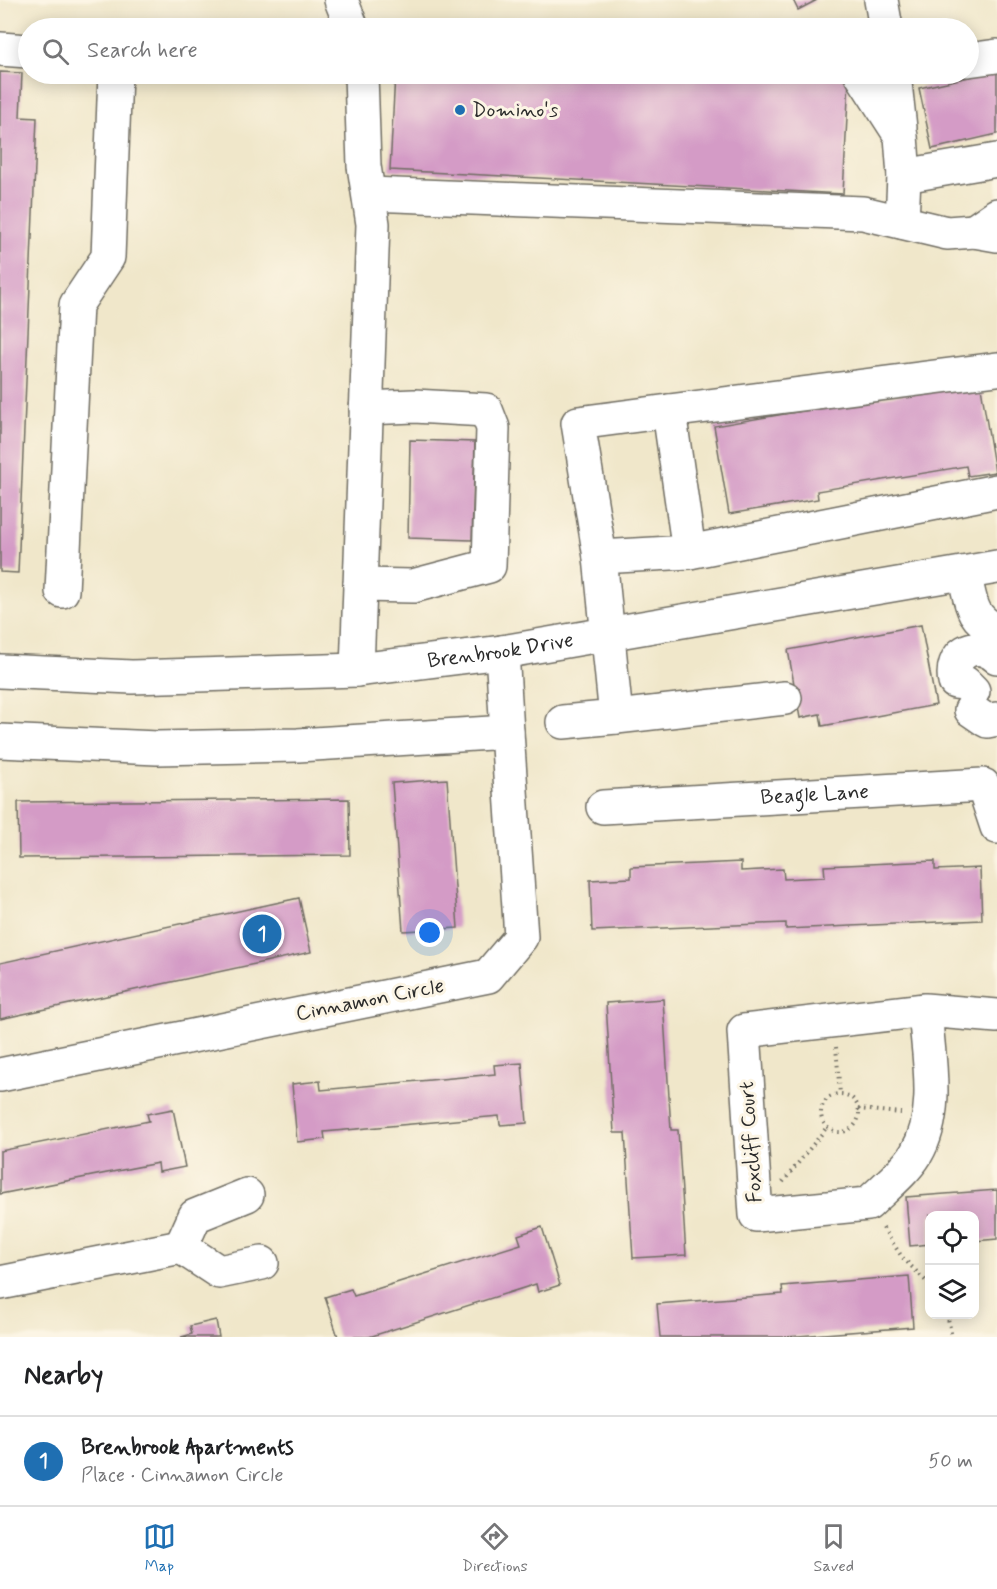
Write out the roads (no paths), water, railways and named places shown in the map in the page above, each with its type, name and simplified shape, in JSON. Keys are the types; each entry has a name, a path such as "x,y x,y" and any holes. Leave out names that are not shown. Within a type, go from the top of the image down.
{"street":[{"path":"341,0 348,18"},
{"path":"881,0 884,18"},
{"path":"0,49 18,50"},
{"path":"979,59 997,56"},
{"path":"63,591 76,305 108,257 115,84"},
{"path":"357,670 373,224 364,166 361,84"},
{"path":"868,84 901,135"},
{"path":"895,84 904,176 902,222"},
{"path":"904,176 997,160"},
{"path":"370,194 863,213 947,232 989,227"},
{"path":"616,717 600,557 578,423 997,369"},
{"path":"360,585 413,586 489,566 493,428 486,410 414,406 366,408"},
{"path":"669,411 689,552"},
{"path":"600,557 689,552 997,491"},
{"name":"Brenbrook Drive","path":"0,671 132,677 357,670 502,652 997,567"},
{"path":"964,573 975,615 984,624 997,630"},
{"path":"977,702 953,670 956,661 969,650 979,648 997,657"},
{"name":"Cinnamon Circle","path":"0,1075 488,976 521,937 502,652"},
{"path":"563,722 785,698"},
{"path":"0,741 168,748 298,745 507,732"},
{"name":"Beagle Lane","path":"603,807 983,785 997,827"},
{"name":"Foxcliff Court","path":"925,1010 931,1092 929,1116 915,1155 868,1204 756,1215 744,1031 925,1010 997,1016"},
{"path":"181,1247 195,1216 247,1195"},
{"path":"0,1283 181,1247 219,1272 262,1263"}],"place":[{"name":"Domino's","path":"460,110"},
{"name":"Brenbrook Apartments","path":"262,934"}]}
